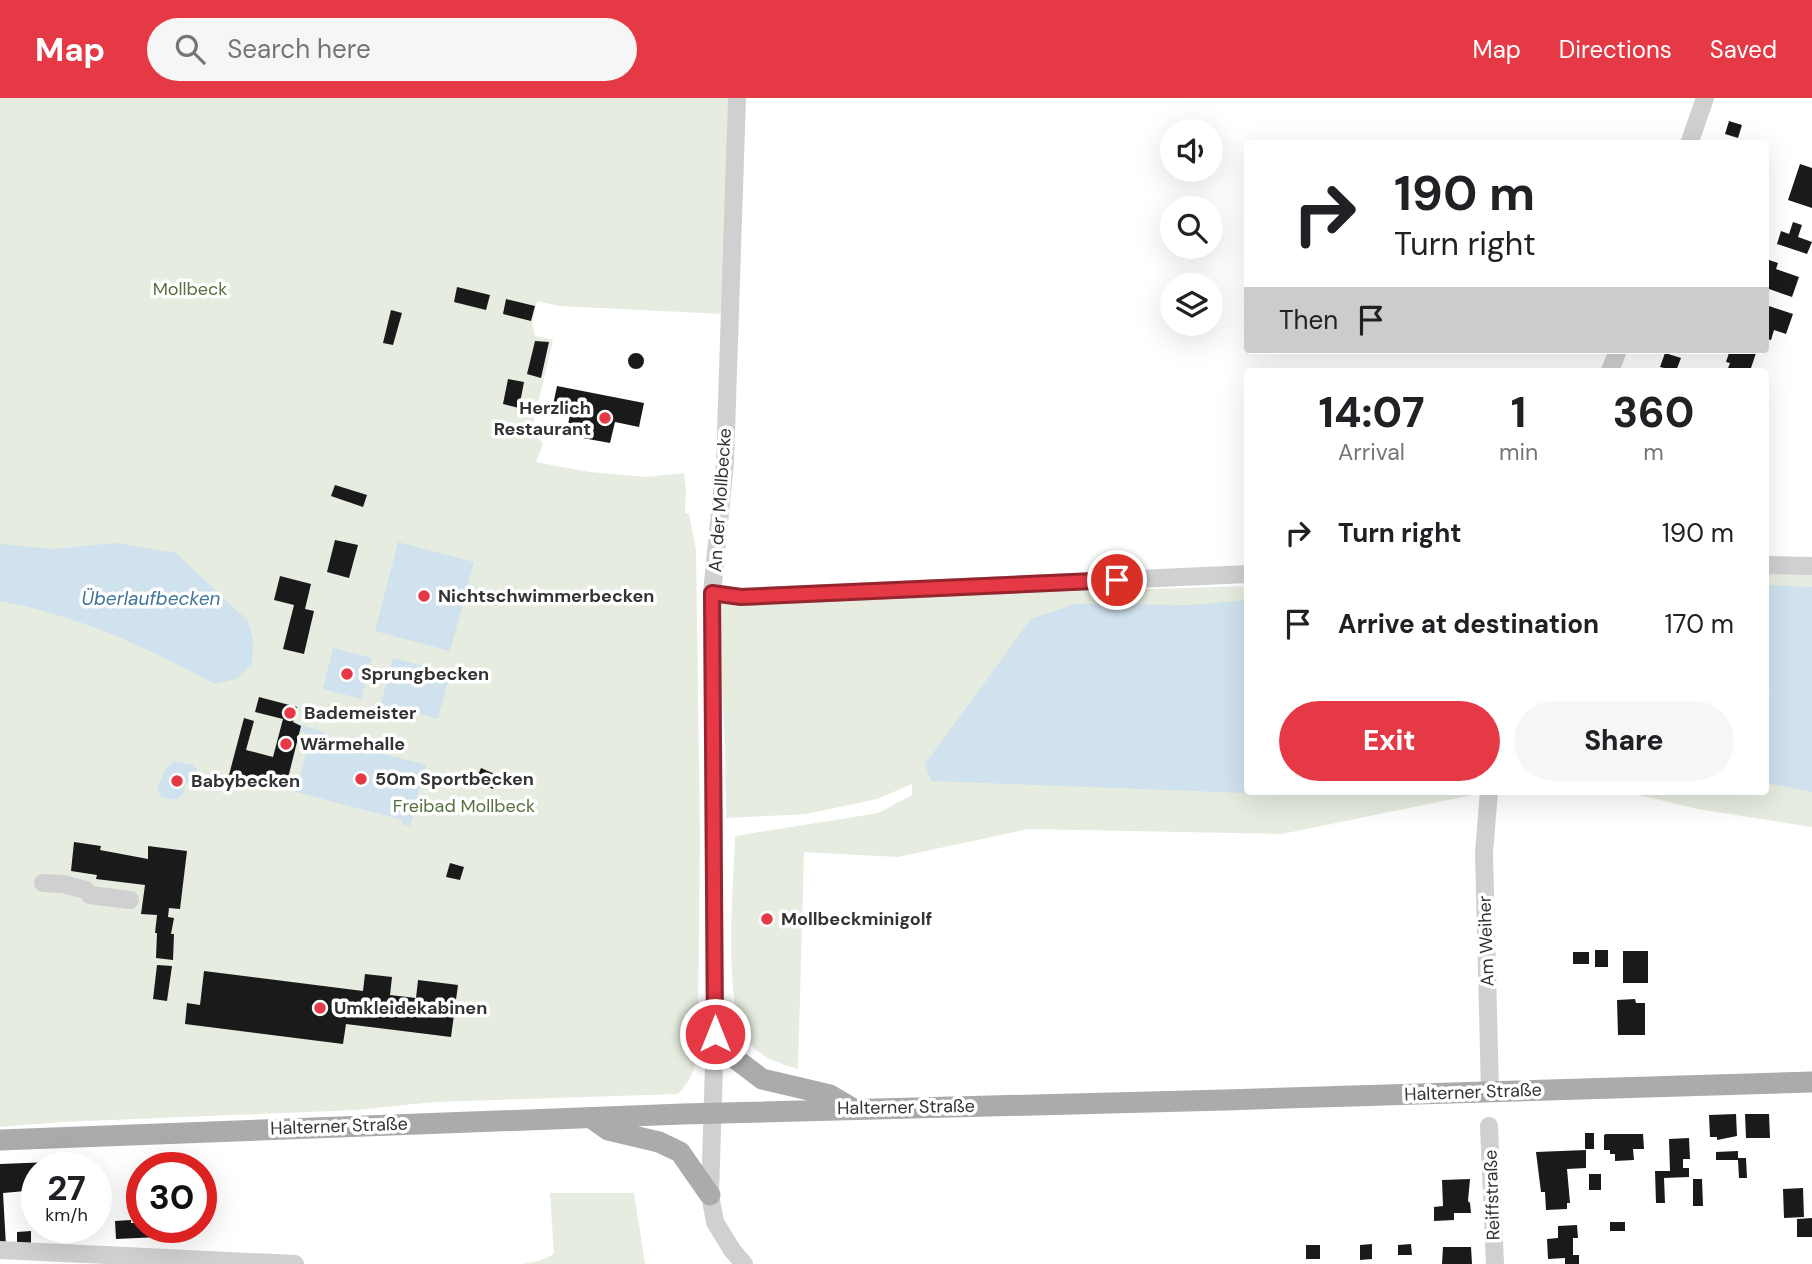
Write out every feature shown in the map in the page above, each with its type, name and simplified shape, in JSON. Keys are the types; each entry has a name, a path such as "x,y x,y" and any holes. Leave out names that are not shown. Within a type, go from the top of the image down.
{"main road":[{"path":"715,1034 737,1060 762,1079 830,1095 852,1108"},
{"name":"Halterner Straße","path":"0,1140 852,1108 1225,1100 1490,1081 1812,1082"},
{"path":"591,1118 608,1130 659,1142 680,1152 710,1195"}],"street":[{"name":"An der Mollbecke","path":"737,98 725,462 712,593 715,1034 710,1195 715,1222 744,1264"},
{"path":"1690,140 1705,98"},
{"path":"1769,565 1812,566"},
{"path":"712,593 741,597 1244,574"},
{"name":"Am Weiher","path":"1489,795 1484,853 1490,1081"},
{"path":"43,883 63,884 86,890 90,895 130,900"},
{"name":"Reiffstraße","path":"1489,1126 1495,1264"},
{"path":"0,1250 295,1264"}],"green space":[{"path":"0,98 728,98 724,314 559,306 537,301 532,322 535,336 553,340 532,429 543,444 536,462 589,472 646,477 684,473 685,513 689,514 696,550 700,1046 695,1068 678,1094 433,1102 356,1110 0,1127"},
{"path":"1812,569 1812,827 1698,809 1639,795 1769,795 1769,571"},
{"path":"1244,586 1244,795 1472,795 1282,834 1028,829 898,857 804,852 798,1069 757,1051 747,1040 739,1023 734,1000 731,943 735,836 878,813 912,795 912,784 877,799 806,814 726,818 718,602"},
{"path":"550,1193 634,1193 645,1264 523,1264 554,1254"}],"water":[{"name":"Nichtschwimmerbecken","path":"398,542 474,562 450,651 375,631"},
{"name":"Überlaufbecken","path":"116,543 176,553 248,621 253,639 252,665 236,679 215,684 111,634 57,615 0,601 0,544 53,549"},
{"path":"1769,585 1812,587 1812,792 1769,784"},
{"path":"1244,600 1244,793 931,781 925,764 1031,619 1075,604 1190,605"},
{"name":"Sprungbecken","path":"333,648 372,658 361,699 323,689"},
{"path":"393,658 450,673 438,719 381,704"},
{"name":"50m Sportbecken","path":"293,723 325,732 324,738 426,765 410,826 402,824 403,820 296,792 311,735 291,729"},
{"name":"Babybecken","path":"174,761 194,765 199,774 195,781 185,784 183,795 175,800 161,797 157,788 166,769"}],"building":[{"path":"1729,121 1742,125 1738,138 1725,134"},
{"path":"1800,164 1812,168 1812,208 1788,200"},
{"path":"1793,222 1802,225 1798,237 1812,242 1807,254 1777,244 1781,231 1789,234"},
{"path":"1769,260 1778,263 1776,269 1799,277 1792,297 1769,289"},
{"path":"457,287 490,295 486,310 454,302"},
{"path":"506,299 535,306 531,321 503,314"},
{"path":"1769,306 1793,314 1786,334 1774,330 1771,340"},
{"path":"391,310 402,313 393,345 383,343"},
{"path":"535,341 549,342 541,378 527,374"},
{"path":"633,353 639,353 644,361 642,367 633,369 628,364 628,358"},
{"path":"1665,354 1681,358 1677,368 1660,367"},
{"path":"1729,354 1756,354 1751,368 1728,368 1730,363 1726,362"},
{"path":"508,379 524,382 519,408 503,404"},
{"name":"Herzlich Restaurant","path":"557,386 644,403 639,427 615,422 610,443 566,435 570,414 552,410"},
{"path":"335,485 367,495 363,507 331,496"},
{"path":"335,540 358,545 349,578 327,572"},
{"path":"280,576 311,584 305,609 314,611 304,654 283,649 294,605 274,600"},
{"path":"259,697 297,707 293,722 301,726 285,790 229,775 244,718 254,721 246,750 273,757 283,719 255,712"},
{"path":"481,768 499,776 493,789 475,782"},
{"path":"74,842 101,846 100,850 148,859 148,846 187,851 180,909 169,908 168,917 174,918 171,934 174,934 173,960 156,958 157,915 141,914 145,885 96,879 97,875 71,871"},
{"path":"450,863 464,867 460,880 446,877"},
{"path":"1595,950 1608,950 1608,967 1595,967"},
{"path":"1623,951 1648,951 1648,983 1623,983"},
{"path":"1573,952 1589,952 1589,964 1573,964"},
{"path":"157,965 172,966 167,1001 153,999"},
{"name":"Umkleidekabinen","path":"204,971 363,991 365,974 392,977 390,995 416,998 418,980 458,985 451,1037 346,1024 343,1044 185,1024 187,1003 200,1005"},
{"path":"1635,999 1636,1003 1645,1003 1645,1035 1618,1035 1617,1000"},
{"path":"1736,1114 1737,1136 1717,1140 1717,1137 1710,1137 1709,1115"},
{"path":"1745,1114 1769,1114 1770,1138 1746,1138"},
{"path":"1585,1133 1594,1133 1594,1149 1585,1149"},
{"path":"1606,1134 1643,1134 1644,1149 1633,1149 1634,1160 1615,1161 1615,1154 1604,1150"},
{"path":"1689,1138 1690,1159 1683,1159 1683,1168 1689,1168 1689,1177 1664,1178 1665,1203 1656,1203 1655,1171 1670,1171 1669,1139"},
{"path":"1586,1150 1586,1168 1567,1169 1570,1203 1567,1203 1567,1209 1546,1210 1536,1152"},
{"path":"1738,1151 1738,1158 1746,1158 1747,1178 1739,1178 1738,1160 1716,1160 1716,1152"},
{"path":"21,1163 21,1191 3,1193 6,1246 0,1246 0,1164"},
{"path":"1589,1174 1601,1174 1601,1190 1589,1190"},
{"path":"1470,1179 1468,1201 1471,1213 1454,1213 1454,1220 1434,1221 1434,1207 1443,1206 1442,1180"},
{"path":"1693,1179 1702,1179 1703,1206 1693,1206"},
{"path":"1803,1188 1804,1217 1784,1218 1783,1189"},
{"path":"1812,1218 1812,1237 1797,1237 1797,1219"},
{"path":"126,1220 126,1239 116,1239 115,1221"},
{"path":"1610,1222 1625,1222 1625,1231 1610,1231"},
{"path":"1577,1225 1578,1238 1573,1238 1573,1255 1579,1255 1579,1264 1565,1264 1565,1258 1548,1259 1547,1239 1558,1238 1558,1226"},
{"path":"17,1232 21,1232 21,1243 31,1245 17,1246"},
{"path":"1372,1244 1372,1259 1360,1260 1360,1245"},
{"path":"1411,1244 1412,1255 1398,1255 1398,1245"},
{"path":"1306,1245 1320,1245 1320,1259 1306,1259"},
{"path":"1443,1247 1471,1247 1472,1264 1442,1264"}],"place":[{"name":"Herzlich Restaurant","path":"605,418"},
{"name":"Nichtschwimmerbecken","path":"424,596"},
{"name":"Sprungbecken","path":"347,674"},
{"name":"Bademeister","path":"290,713"},
{"name":"Wärmehalle","path":"286,744"},
{"name":"50m Sportbecken","path":"361,779"},
{"name":"Babybecken","path":"177,781"},
{"name":"Mollbeckminigolf","path":"767,919"},
{"name":"Umkleidekabinen","path":"320,1008"}],"route":[{"path":"715,1034 712,593 741,597 1117,580"}],"park label":[{"name":"Mollbeck","path":"190,289"},
{"name":"Freibad Mollbeck","path":"464,806"}]}
